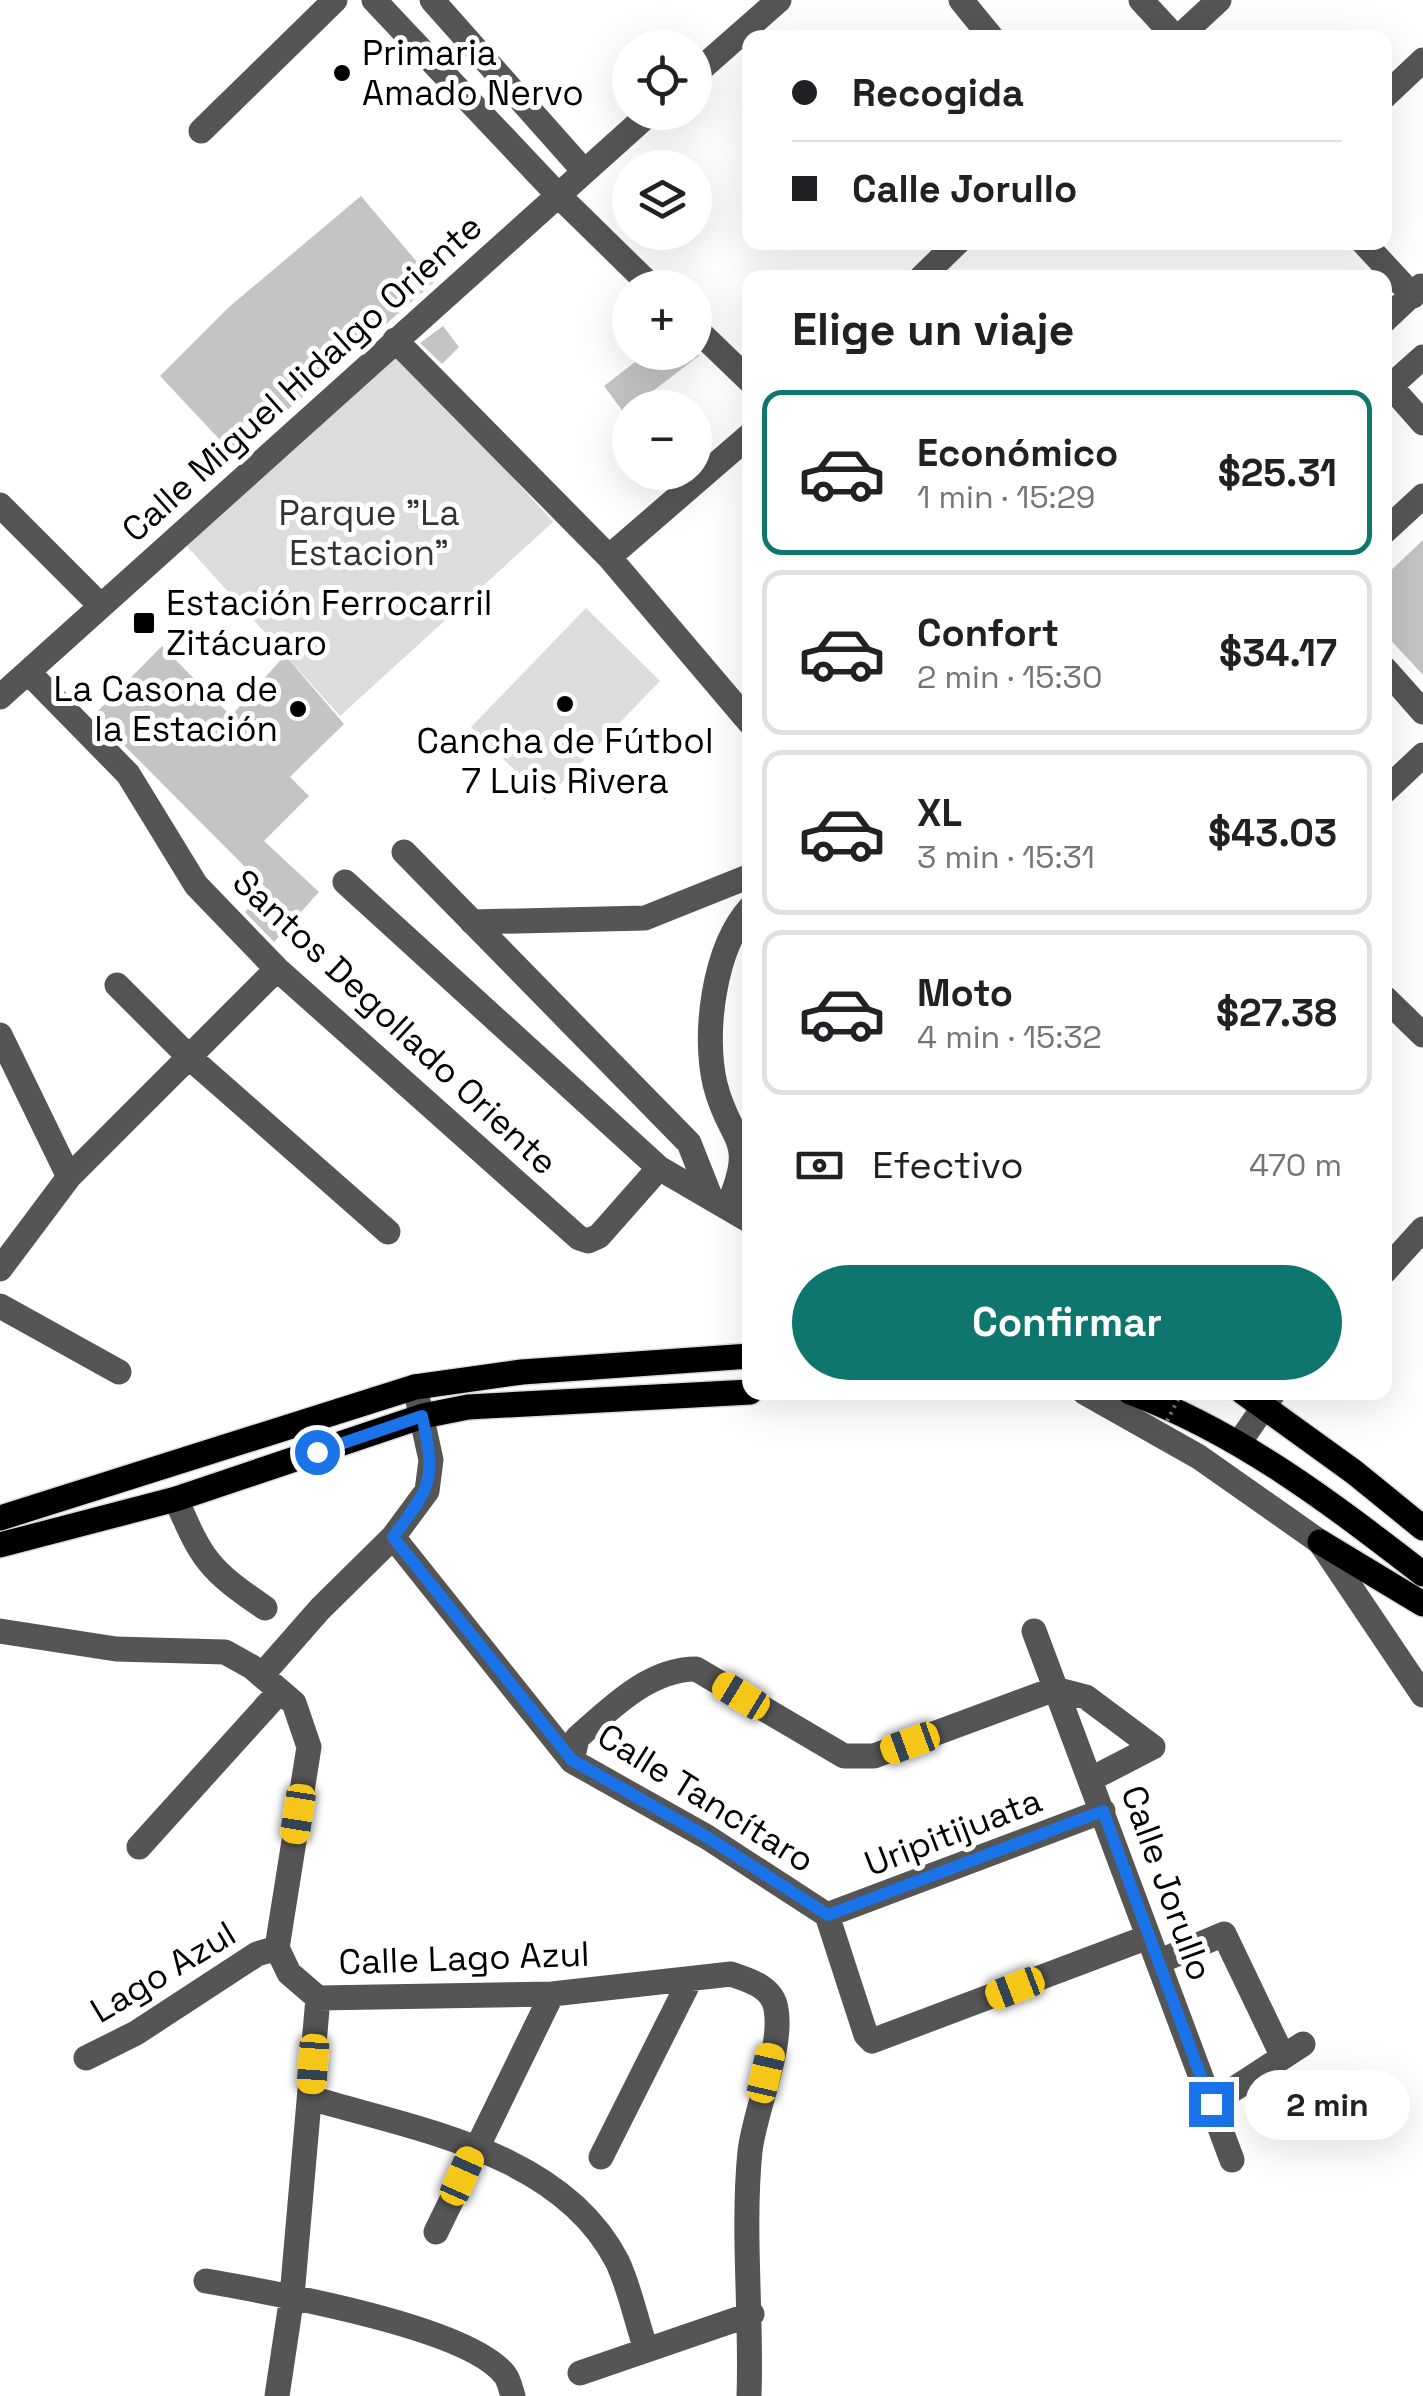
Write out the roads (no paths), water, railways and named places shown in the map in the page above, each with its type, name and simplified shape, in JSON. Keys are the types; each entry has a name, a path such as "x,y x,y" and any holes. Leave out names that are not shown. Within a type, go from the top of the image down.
{"main road":[{"path":"0,1518 415,1387 522,1372 742,1357"},
{"path":"0,1545 176,1498 422,1416 518,1402 742,1392"},
{"path":"1151,1400 1183,1412 1240,1443 1331,1503 1423,1574"},
{"path":"1263,1400 1423,1528"},
{"path":"1320,1542 1423,1604"}],"street":[{"path":"201,131 336,0"},
{"path":"374,0 559,196 635,270"},
{"path":"432,0 584,172"},
{"path":"744,30 778,0"},
{"path":"961,0 985,30"},
{"path":"1141,0 1169,30"},
{"path":"1186,30 1219,0"},
{"path":"430,58 459,28"},
{"path":"712,59 742,32"},
{"path":"1392,92 1417,76"},
{"name":"Calle Miguel Hidalgo Oriente","path":"0,698 631,130"},
{"path":"928,270 950,250"},
{"path":"1373,250 1418,290 1392,314"},
{"path":"395,340 609,556 742,714"},
{"path":"712,345 742,374"},
{"path":"1392,382 1423,357"},
{"path":"1392,391 1423,423"},
{"path":"609,556 742,443"},
{"path":"1392,525 1423,496"},
{"path":"0,505 100,604"},
{"name":"Santos Degollado Oriente","path":"28,672 128,774 196,885 277,970 579,1238 588,1241 599,1236 659,1168"},
{"path":"1392,677 1423,712"},
{"path":"1392,784 1423,755"},
{"path":"404,852 689,1143 719,1201"},
{"path":"472,922 645,918 742,879"},
{"path":"345,882 659,1168 742,1216"},
{"path":"742,917 726,951 713,1011 710,1050 716,1087 742,1146"},
{"path":"0,1270 69,1177 277,970"},
{"path":"117,984 189,1057 388,1232"},
{"path":"1392,1005 1423,1035"},
{"path":"0,1035 69,1177"},
{"path":"719,1201 742,1161"},
{"path":"1392,1263 1423,1229"},
{"path":"0,1306 118,1372"},
{"path":"139,1847 271,1683 320,1609 393,1537 428,1492 431,1460 415,1387"},
{"path":"1098,1400 1198,1457 1320,1542 1423,1695"},
{"path":"1240,1443 1258,1400"},
{"path":"176,1498 200,1554 216,1574 265,1608"},
{"name":"Calle Tancítaro","path":"393,1537 572,1760 707,1837 828,1915 866,2035 872,2041 1148,1937"},
{"path":"0,1631 116,1649 225,1652 294,1703 310,1747 277,1948"},
{"name":"Calle Jorullo","path":"1034,1631 1232,2160"},
{"path":"572,1760 577,1738 631,1694 673,1669 696,1669 844,1756 874,1756 1054,1690 1086,1697 1153,1747 1091,1778"},
{"name":"Uripitijuata","path":"828,1915 1103,1811"},
{"path":"1158,1962 1224,1934 1293,2051 1211,2104"},
{"name":"Calle Lago Azul","path":"277,1948 289,1973 318,1998 552,1994 731,1974 755,1982 772,1996 777,2010 750,2154 749,2396"},
{"name":"Lago Azul","path":"86,2058 136,2033 257,1954 277,1948"},
{"path":"601,2157 690,1980"},
{"path":"436,2232 552,1994"},
{"path":"277,2396 292,2296 318,1998"},
{"path":"311,2098 474,2148 556,2190 587,2218 617,2262 646,2350"},
{"path":"206,2281 292,2296 396,2322 481,2355 506,2375 513,2396"},
{"path":"580,2373 752,2314"}],"place":[{"name":"Primaria Amado Nervo","path":"342,73"},
{"name":"Estación Ferrocarril Zitácuaro","path":"144,623"},
{"name":"Cancha de Fútbol 7 Luis Rivera","path":"565,704"},
{"name":"La Casona de la Estación","path":"298,709"}],"park label":[{"name":"Parque \"La Estacion\"","path":"369,533"}]}
